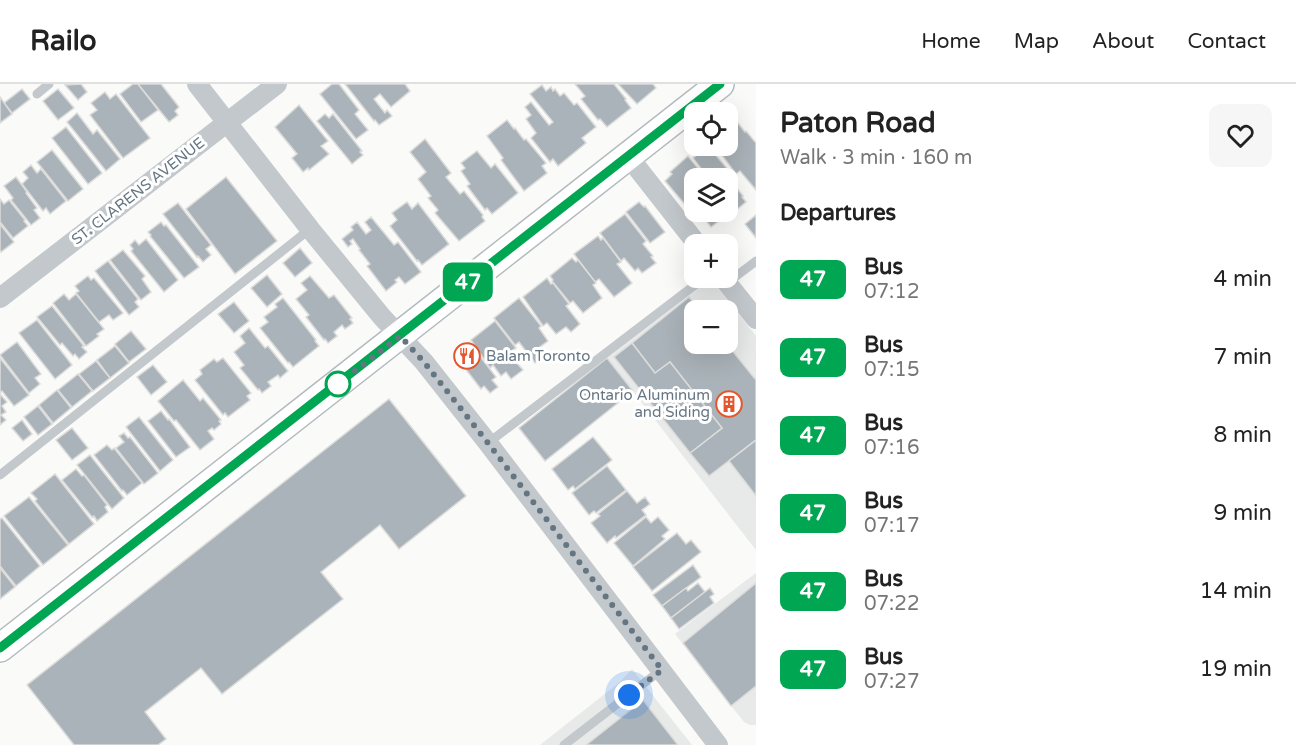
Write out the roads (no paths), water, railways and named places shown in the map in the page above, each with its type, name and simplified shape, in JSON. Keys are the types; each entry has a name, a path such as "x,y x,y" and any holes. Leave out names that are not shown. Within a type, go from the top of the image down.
{"street":[{"path":"197,84 310,229 379,313 424,362 488,443 718,745"},
{"name":"ST. CLARENS AVENUE","path":"0,298 277,84"},
{"path":"0,648 720,84"},
{"path":"628,156 689,234"},
{"path":"731,288 756,320"}],"lane":[{"path":"37,94 49,84"},
{"path":"0,474 310,229"},
{"path":"738,272 756,261"},
{"path":"488,443 691,288"},
{"path":"564,745 662,670"}],"place":[{"name":"Balam Toronto","path":"467,356"},
{"name":"Ontario Aluminum and Siding","path":"729,404"}]}
